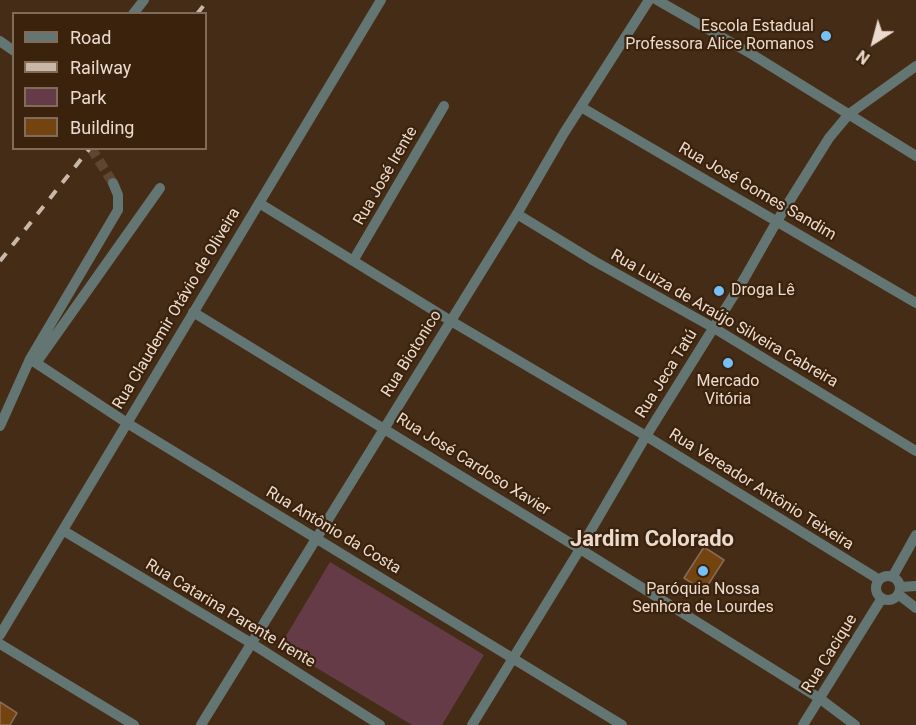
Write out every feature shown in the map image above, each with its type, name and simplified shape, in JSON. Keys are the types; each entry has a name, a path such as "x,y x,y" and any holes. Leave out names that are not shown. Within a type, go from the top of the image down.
{"street":[{"path":"135,12 144,0"},
{"name":"Rua Claudemir Otávio de Oliveira","path":"0,635 381,0"},
{"name":"Rua Biotonico","path":"201,725 649,0"},
{"path":"657,0 715,32 916,156"},
{"path":"0,40 12,49"},
{"name":"Rua Jeca Tatú","path":"472,725 829,138 849,114 916,66"},
{"name":"Rua José Irente","path":"353,261 444,106"},
{"name":"Rua José Gomes Sandim","path":"581,107 916,303"},
{"path":"0,426 33,361 118,210 118,195 112,183"},
{"path":"33,361 160,188"},
{"name":"Rua Vereador Antônio Teixeira","path":"259,202 878,579"},
{"name":"Rua Luiza de Araújo Silveira Cabreira","path":"517,214 594,261 714,328 916,451"},
{"name":"Rua José Cardoso Xavier","path":"193,312 819,698 855,725"},
{"name":"Rua Antônio da Costa","path":"33,361 127,423 622,725"},
{"name":"Rua Catarina Parente Irente","path":"64,531 251,643 380,725"},
{"path":"893,576 916,535"},
{"path":"893,576 885,575 878,579 876,591 882,598 892,599 900,590 916,586"},
{"path":"893,576 900,590 916,608"},
{"name":"Rua Cacique","path":"803,725 882,598"},
{"path":"0,644 134,725"}],"green space":[{"path":"330,562 484,655 442,725 412,725 280,646"}],"building":[{"name":"Paróquia Nossa Senhora de Lourdes","path":"704,547 724,560 704,591 684,578"},
{"path":"0,702 17,713 10,725 0,725"}],"tunnel":[{"path":"92,150 113,183"}],"railway":[{"path":"199,12 208,0"},
{"path":"0,261 88,150"}],"place":[{"name":"Escola Estadual Professora Alice Romanos","path":"826,36"},
{"name":"Droga Lê","path":"719,291"},
{"name":"Mercado Vitória","path":"728,363"},
{"name":"Paróquia Nossa Senhora de Lourdes","path":"703,571"}],"district":[{"name":"Jardim Colorado","path":"652,540"}]}
